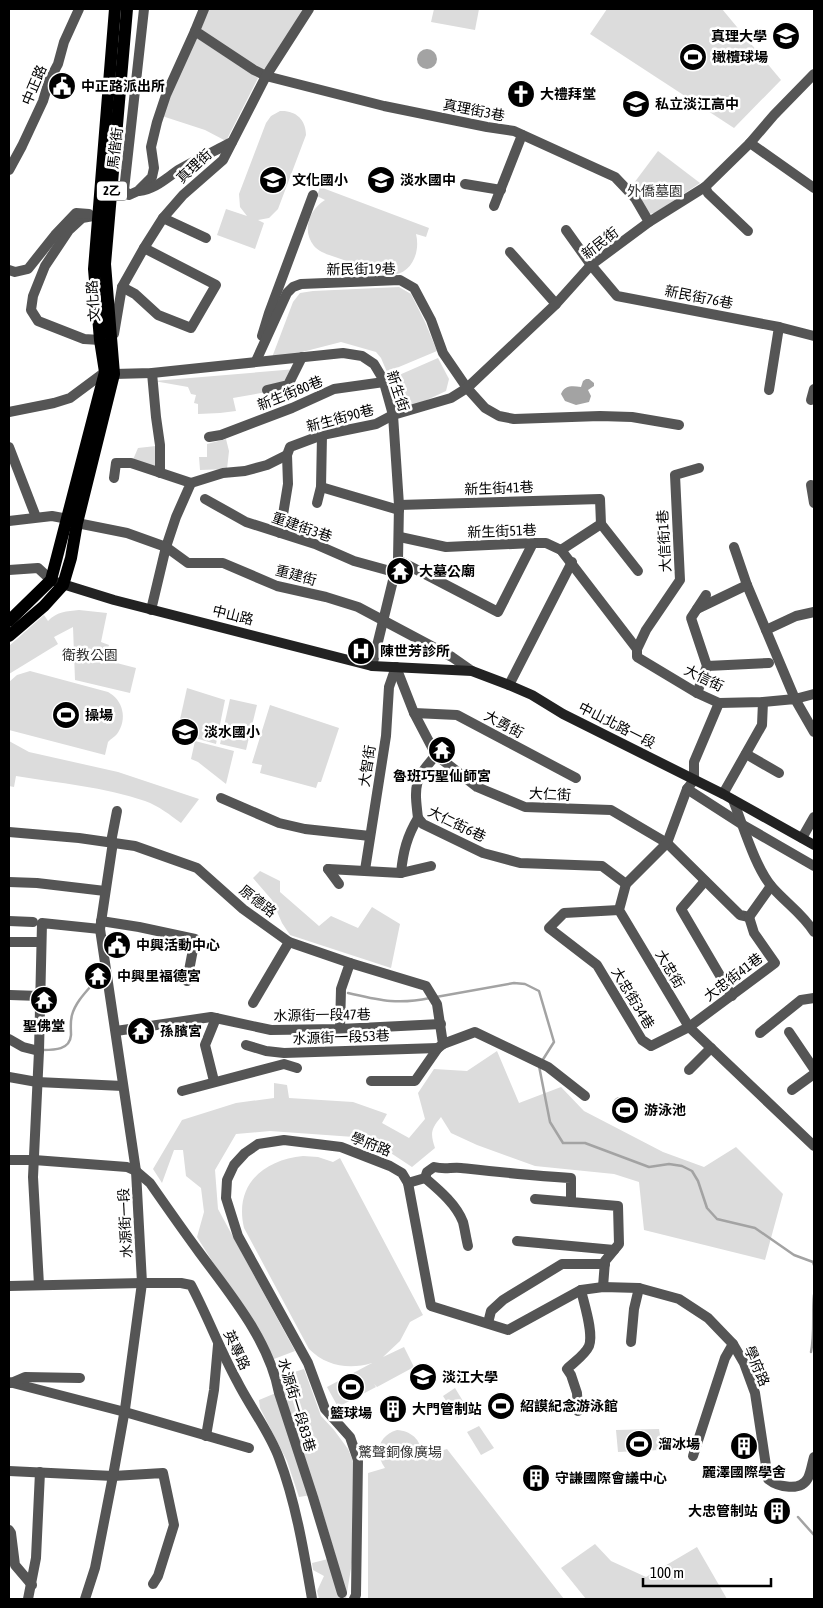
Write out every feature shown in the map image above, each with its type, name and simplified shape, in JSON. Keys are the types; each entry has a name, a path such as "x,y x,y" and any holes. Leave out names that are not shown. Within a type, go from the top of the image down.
{"main road":[{"name":"文化路","path":"109,373 100,340 94,269 115,9"},
{"name":"文化路","path":"57,583 71,558 72,521 109,373 112,347 105,264 127,9"},
{"name":"中山路","path":"57,583 151,610 372,666 396,667"},
{"name":"2乙","path":"9,621 57,583"},
{"name":"2乙","path":"9,636 44,606 57,583"},
{"name":"中山北路一段","path":"396,667 472,671 509,685 723,794 814,845"}],"street":[{"name":"中正路","path":"9,170 43,100 49,81 58,64 64,42 79,9"},
{"name":"馬偕街","path":"138,191 128,194 124,190 144,9"},
{"path":"138,191 152,177 154,168 151,147 157,122 166,96 204,9"},
{"name":"真理街","path":"112,347 122,287 144,248 163,218 184,195 222,160 266,76 310,9"},
{"name":"真理街3巷","path":"194,31 266,76 340,96 514,131 615,177 635,198 649,222"},
{"name":"新民街","path":"393,415 450,398 467,388 556,304 591,265 649,222 705,187 750,143 814,74"},
{"path":"494,206 522,135"},
{"path":"138,191 148,190 157,186 178,170 232,142"},
{"path":"750,143 814,188"},
{"path":"465,184 501,190"},
{"path":"705,187 708,193 748,231"},
{"path":"256,361 269,312 313,195"},
{"path":"9,270 15,272 28,269 55,235 76,213 99,215"},
{"path":"99,215 82,218 69,230 45,266 33,296 31,310 38,321 84,339 100,340"},
{"path":"163,218 206,238"},
{"name":"新民街76巷","path":"566,230 591,265 617,296 779,327 814,336"},
{"path":"122,287 135,294 158,315 191,328 216,285 144,248"},
{"path":"510,252 556,304"},
{"name":"新民街19巷","path":"256,361 287,293 293,287 301,284 400,280 414,288 431,320 443,353 467,388 485,408 499,416 514,419 600,416 632,417 679,425"},
{"path":"769,390 779,327"},
{"name":"新生街","path":"109,373 152,373 343,353 362,356 374,364 384,382 393,415 400,538 398,560 372,666"},
{"path":"267,390 288,386 302,357"},
{"path":"9,412 70,398 109,373"},
{"path":"152,373 160,445 160,473"},
{"name":"新生街80巷","path":"209,437 221,435 334,390 384,382"},
{"path":"812,400 814,389"},
{"name":"新生街90巷","path":"287,455 290,446 322,435 376,424 393,415"},
{"path":"318,503 321,486 322,435"},
{"path":"9,447 36,518"},
{"path":"114,478 116,463 131,464 191,482 223,473 244,471 267,465 287,455 288,484 280,533"},
{"name":"大信街1巷","path":"637,653 646,630 680,580 675,475 699,468"},
{"path":"151,610 166,547 191,482"},
{"path":"811,485 814,503"},
{"name":"新生街41巷","path":"321,486 399,508 600,499 601,524"},
{"name":"重建街3巷","path":"205,499 246,522 315,544 354,561 394,572"},
{"name":"重建街","path":"9,522 52,516 127,533 166,547 188,563 223,563 277,586 326,597 358,607 452,657 472,671"},
{"path":"637,653 572,562 561,550 601,524 638,571"},
{"name":"新生街51巷","path":"400,538 446,546 546,543 561,550"},
{"path":"398,560 498,612 533,543"},
{"path":"734,547 795,699 814,732"},
{"path":"509,685 572,562"},
{"path":"9,570 38,568 57,583"},
{"path":"697,609 748,585"},
{"path":"697,693 707,666 691,618 706,595"},
{"path":"766,630 796,616 814,612"},
{"name":"大信街","path":"637,653 697,693 719,703 795,699 814,694"},
{"path":"707,666 769,663"},
{"name":"大仁街","path":"396,667 414,713 436,755 477,788 525,807 611,810 667,843 740,915 749,917"},
{"name":"大智街","path":"365,870 386,736 389,687 396,667"},
{"path":"723,794 762,725 763,702"},
{"path":"619,910 626,884 667,843 687,789 694,780 694,762 719,703"},
{"name":"大勇街","path":"414,713 457,714 576,778"},
{"path":"746,754 779,773"},
{"path":"418,818 416,781 436,755"},
{"path":"687,789 743,825 814,866"},
{"path":"221,798 279,823 305,829 370,836"},
{"path":"733,800 754,855 771,886 807,920 814,932"},
{"name":"水源街一段","path":"85,1599 95,1568 113,1476 142,1283 136,1171 101,925 117,811"},
{"path":"802,838 814,817"},
{"name":"大仁街6巷","path":"401,873 402,856 409,834 418,818 423,824 483,853 520,863 602,866 626,884"},
{"name":"原德路","path":"9,832 44,834 135,846 197,868 243,909 289,942 426,986 438,1004 441,1024 440,1046"},
{"path":"338,884 328,869 401,873 431,866"},
{"path":"705,881 681,909 732,996"},
{"path":"9,882 37,883 105,891"},
{"path":"749,917 771,886"},
{"name":"大忠街","path":"619,910 689,1027 814,1146"},
{"name":"大忠街34巷","path":"619,910 564,912 549,928 597,964 642,1040 651,1046 689,1027"},
{"name":"大忠街41巷","path":"689,1027 775,963 754,933 749,917"},
{"path":"9,921 139,927 195,939 188,981"},
{"path":"37,922 41,942 39,1051 33,1177 39,1285"},
{"path":"9,942 41,942"},
{"path":"253,1003 289,942"},
{"path":"340,1029 341,989 350,963"},
{"path":"10,995 40,996"},
{"path":"760,1034 801,1000 814,998"},
{"name":"水源街一段47巷","path":"116,1031 211,1017 271,1030 441,1024"},
{"path":"214,1081 205,1045 216,1018"},
{"name":"水源街一段53巷","path":"246,1045 266,1051 284,1053 440,1046 475,1032 548,1067 585,1096"},
{"path":"789,1032 814,1069"},
{"path":"9,1039 23,1047 39,1051"},
{"path":"371,1081 415,1081 440,1046"},
{"path":"689,1070 711,1048"},
{"path":"284,1053 284,1064"},
{"path":"182,1091 284,1064 297,1068"},
{"path":"792,1090 814,1074"},
{"path":"9,1077 37,1082 123,1086"},
{"name":"學府路","path":"356,1598 358,1460 355,1449 350,1437 325,1408 308,1363 238,1236 226,1198 227,1180 234,1165 245,1153 258,1144 284,1140 341,1147 390,1166 402,1173 408,1183 431,1306 508,1330 581,1290 603,1287 639,1288 679,1299 708,1318 733,1344 744,1363 755,1393 768,1479 777,1485 788,1487 801,1485 808,1479 814,1458"},
{"path":"9,1160 127,1167 136,1171"},
{"path":"425,1178 427,1172 434,1167 444,1170 457,1168 571,1178"},
{"name":"水源街一段83巷","path":"136,1171 150,1183 227,1288 265,1349 276,1378 279,1394 342,1593"},
{"path":"547,1173 563,1174 571,1178"},
{"path":"408,1183 425,1178"},
{"path":"425,1178 441,1191 456,1210 463,1222 468,1246"},
{"path":"571,1178 571,1202"},
{"path":"535,1199 618,1206 619,1244 605,1264 603,1287"},
{"path":"517,1241 614,1250"},
{"path":"488,1323 492,1311 504,1300 562,1264 605,1264"},
{"name":"英專路","path":"9,1286 142,1283 180,1283 191,1285 206,1313 218,1344 279,1456 302,1539 312,1599"},
{"path":"631,1342 634,1309 639,1288"},
{"path":"578,1411 577,1393 567,1369 582,1356 589,1346 590,1334 581,1290"},
{"path":"206,1436 214,1390 218,1344"},
{"path":"693,1456 725,1358 733,1344"},
{"path":"10,1382 25,1377 80,1378"},
{"path":"10,1382 249,1448"},
{"path":"9,1471 113,1476 163,1473 174,1525 158,1576 153,1584"},
{"path":"28,1599 36,1558 40,1472"},
{"path":"9,1530 11,1532 14,1565 32,1584"}],"green space":[{"path":"208,9 309,9 266,68 260,70 201,30"},
{"path":"434,9 479,9 475,30 431,22"},
{"name":"橄欖球場","path":"607,9 722,9 781,80 734,128 590,34"},
{"path":"195,37 258,78 226,141 205,130 162,116"},
{"path":"280,111 290,112 299,117 304,124 306,135 278,209 269,218 258,220 264,223 255,249 217,235 226,209 247,216 240,207 239,194 266,123 271,116"},
{"name":"外僑墓園","path":"658,151 700,183 655,213 648,214 631,187"},
{"path":"320,187 429,228 426,237 416,234 417,249 415,257 407,269 394,275 380,274 317,249 310,240 308,227 309,220 315,209 325,200 317,196"},
{"path":"399,287 411,294 437,351 387,372 376,352 341,342 271,360 293,302 300,293"},
{"path":"438,358 449,379 446,391 395,415 390,379"},
{"path":"296,369 278,390 233,398 236,411 220,413 198,414 198,404 194,403 196,395 191,394 188,387 154,381"},
{"path":"226,439 229,451 227,469 200,470 199,457 207,457 207,444"},
{"path":"156,446 156,470 132,462 138,448"},
{"name":"衛教公園","path":"79,610 107,613 101,642 109,645 105,660 136,668 130,693 75,680 73,627 54,637 58,644 9,674 9,646 44,615 48,621 58,614"},
{"name":"操場","path":"30,671 113,695 120,705 123,716 117,734 108,742 105,755 9,730 9,682 17,675"},
{"path":"187,688 225,700 216,744 177,733"},
{"path":"230,699 257,705 246,750 220,744"},
{"path":"270,705 339,728 321,782 318,782 316,788 260,773 262,765 252,763"},
{"path":"9,741 29,752 118,772 199,799 181,823 150,803 114,792 16,776 14,787 9,786"},
{"path":"195,741 234,751 226,784 198,762 191,759"},
{"path":"260,871 280,881 280,892 319,926 331,916 358,928 372,907 400,924 391,968 290,935 282,923 272,900 253,878"},
{"path":"497,1051 519,1103 561,1087 584,1111 663,1152 704,1167 736,1147 783,1194 765,1260 644,1230 639,1182 614,1174 535,1166 477,1145 451,1133 441,1117 432,1131 435,1148 412,1167 368,1138 270,1131 236,1134 215,1170 218,1209 295,1351 274,1359 197,1237 204,1212 201,1188 186,1176 183,1150 174,1150 162,1183 153,1169 182,1120 236,1103 274,1098 274,1083 287,1085 289,1098 353,1102 387,1114 382,1123 409,1138 425,1119 418,1093 434,1069 467,1071"},
{"path":"303,1156 318,1157 333,1162 340,1158 423,1315 410,1322 400,1341 383,1357 404,1347 414,1367 377,1387 374,1384 376,1387 338,1407 327,1387 372,1363 355,1366 338,1365 330,1363 309,1349 244,1228 243,1199 255,1177 264,1169 276,1163 289,1158"},
{"path":"304,1369 321,1416 348,1449 353,1461 352,1562 346,1599 319,1599 317,1591 324,1576 313,1570 312,1563 336,1557 317,1494 299,1497 287,1461 260,1408 259,1400 283,1390 281,1376"},
{"path":"455,1388 469,1411 457,1418 443,1396"},
{"path":"479,1426 494,1448 481,1455 467,1432"},
{"name":"溜冰場","path":"659,1429 662,1447 660,1450 618,1452 616,1430"},
{"name":"驚聲銅像廣場","path":"397,1430 407,1432 415,1438 420,1446 421,1457 447,1449 564,1599 368,1599 368,1473 385,1468 380,1457 380,1446 386,1436"},
{"path":"595,1544 611,1561 646,1577 697,1547 727,1599 586,1599 561,1568"}],"shaded area":[{"path":"427,49 434,52 437,59 434,66 427,69 420,66 417,59 420,52"},
{"path":"586,379 594,383 594,386 588,390 591,396 589,402 576,405 565,401 561,394 565,389 572,386 581,387"},
{"name":"游泳池","path":"618,1097 622,1098 637,1113 628,1122 614,1106 614,1100"}],"waterway":[{"path":"436,997 514,983 525,984 539,991 554,1042 542,1061"},
{"path":"43,1050 61,1048 68,1044 71,1035 73,1011 91,986"},
{"path":"348,993 379,1000 408,1001 430,998"},
{"path":"539,1066 550,1122 563,1143 585,1143 649,1167 669,1164 682,1166 692,1171 698,1181 707,1208 717,1219 755,1228 794,1255 813,1262 814,1265"},
{"path":"811,1352 814,1295"},
{"path":"798,1517 814,1535"}],"place":[{"name":"真理大學","path":"786,36"},
{"name":"橄欖球場","path":"693,57"},
{"name":"中正路派出所","path":"62,86"},
{"name":"大禮拜堂","path":"521,94"},
{"name":"私立淡江高中","path":"636,104"},
{"name":"文化國小","path":"273,180"},
{"name":"淡水國中","path":"381,180"},
{"name":"大墓公廟","path":"400,571"},
{"name":"陳世芳診所","path":"361,651"},
{"name":"操場","path":"66,715"},
{"name":"淡水國小","path":"185,732"},
{"name":"魯班巧聖仙師宮","path":"442,750"},
{"name":"中興活動中心","path":"117,945"},
{"name":"中興里福德宮","path":"98,976"},
{"name":"聖佛堂","path":"44,1000"},
{"name":"孫臏宮","path":"141,1031"},
{"name":"游泳池","path":"625,1110"},
{"name":"淡江大學","path":"423,1377"},
{"name":"籃球場","path":"351,1387"},
{"name":"紹謨紀念游泳館","path":"501,1406"},
{"name":"大門管制站","path":"393,1409"},
{"name":"溜冰場","path":"639,1444"},
{"name":"麗澤國際學舍","path":"744,1446"},
{"name":"守謙國際會議中心","path":"536,1478"},
{"name":"大忠管制站","path":"777,1511"}]}
